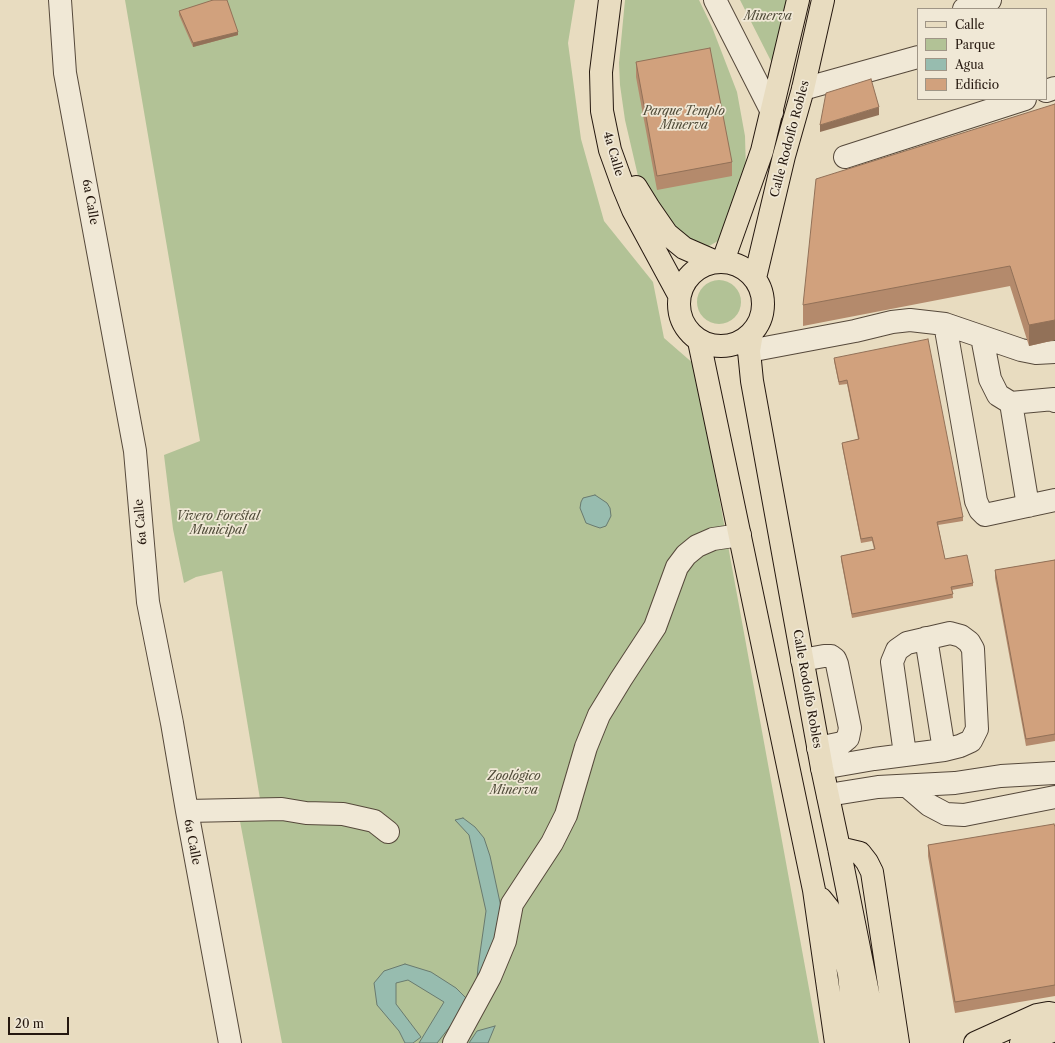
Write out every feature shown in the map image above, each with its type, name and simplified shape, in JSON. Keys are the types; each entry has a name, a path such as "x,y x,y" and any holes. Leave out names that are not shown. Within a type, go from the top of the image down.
{"main road":[{"name":"4a Calle","path":"610,0 601,72 602,111 610,150 633,210 679,295"},
{"name":"4a Calle","path":"619,0 613,55 613,82 619,131 633,180 639,194 667,234 684,248 719,262"},
{"name":"Calle Rodolfo Robles","path":"719,262 762,151 798,0"},
{"name":"Calle Rodolfo Robles","path":"755,278 784,156 803,89 823,0"},
{"path":"719,262 735,264 746,269 755,278 761,288 763,312 750,342 741,342 727,346 713,346 699,341 689,332 682,321 679,308 679,295 685,281 695,270 708,263 719,262"},
{"path":"699,341 814,890 836,1043"},
{"name":"Calle Rodolfo Robles","path":"750,342 753,388 802,660 820,758 878,1043"},
{"path":"839,848 860,853 872,872 898,1043"},
{"path":"814,890 829,909 844,953 849,974 856,1043"},
{"path":"975,1043 1037,1015 1048,1013 1055,1014"},
{"path":"1021,1043 1055,1030"}],"street":[{"name":"6a Calle","path":"60,0 65,73 134,451 148,602 172,722 186,811 230,1043"},
{"path":"715,0 772,112"},
{"path":"967,8 990,0"},
{"path":"803,89 917,57"},
{"path":"845,157 1022,100"},
{"path":"750,342 855,331 892,322 910,320 946,324 1021,350 1036,353 1055,352"},
{"path":"946,324 976,500 980,510 985,515 1055,500"},
{"path":"982,337 990,379 998,395 1011,403 1055,400"},
{"path":"1011,403 1028,506"},
{"path":"454,1043 490,978 505,941 512,904 552,843 566,815 586,747 599,715 655,627 677,567 686,555 697,546 713,539 740,535"},
{"path":"820,758 905,754 944,750 960,746 971,741 977,729 973,649 969,642 961,636 950,633 926,638 907,643 897,650 892,662 905,754"},
{"path":"926,638 944,750"},
{"path":"802,660 824,656 831,656 834,659 837,664 850,728 848,738 820,758"},
{"path":"828,795 878,787 908,787 955,783 1001,776 1055,773"},
{"path":"908,787 929,806 946,814 964,815 1055,798"},
{"path":"186,811 282,809 306,813 343,814 374,821 388,832"}],"green space":[{"name":"Zoológico Minerva","path":"125,0 575,0 568,43 581,139 604,221 653,282 664,338 695,365 819,1043 282,1043 239,816 263,817 222,571 196,577 184,583 173,529 164,455 200,441"},
{"name":"Parque Templo Minerva","path":"625,0 699,0 712,27 737,92 745,136 746,172 723,237 709,246 705,247 679,234 640,183 625,120 620,85 619,63"},
{"name":"Minerva","path":"740,0 788,0 774,67"},
{"path":"715,280 723,280 735,286 741,298 741,306 735,318 723,324 715,324 703,318 697,306 697,298 703,286"}],"water":[{"path":"595,495 607,503 610,508 611,516 606,526 600,528 586,523 580,508 583,498"},
{"path":"463,818 475,827 484,838 490,856 504,921 476,991 486,911 469,835 455,820"},
{"path":"405,964 431,972 456,988 466,998 456,1019 437,1043 419,1043 444,1002 408,980 396,983 396,1004 421,1037 413,1043 405,1043 399,1031 377,1005 374,983 384,971"},
{"path":"495,1026 488,1043 469,1043 477,1031"}],"building":[{"path":"213,0 227,0 238,32 193,43 179,11"},
{"path":"710,48 732,162 657,176 636,62"},
{"path":"871,79 879,107 820,125 826,93"},
{"path":"1055,104 1055,320 1029,325 1010,266 803,305 816,179"},
{"path":"928,339 963,517 937,522 945,559 967,555 973,583 951,587 953,594 852,614 841,556 875,549 872,537 861,539 842,443 859,439 847,380 839,382 834,358"},
{"path":"1055,560 1055,734 1026,739 995,570"},
{"path":"1054,824 1055,985 955,1002 928,845"}],"park label":[{"name":"Vivero Forestal Municipal","path":"218,524"}]}
